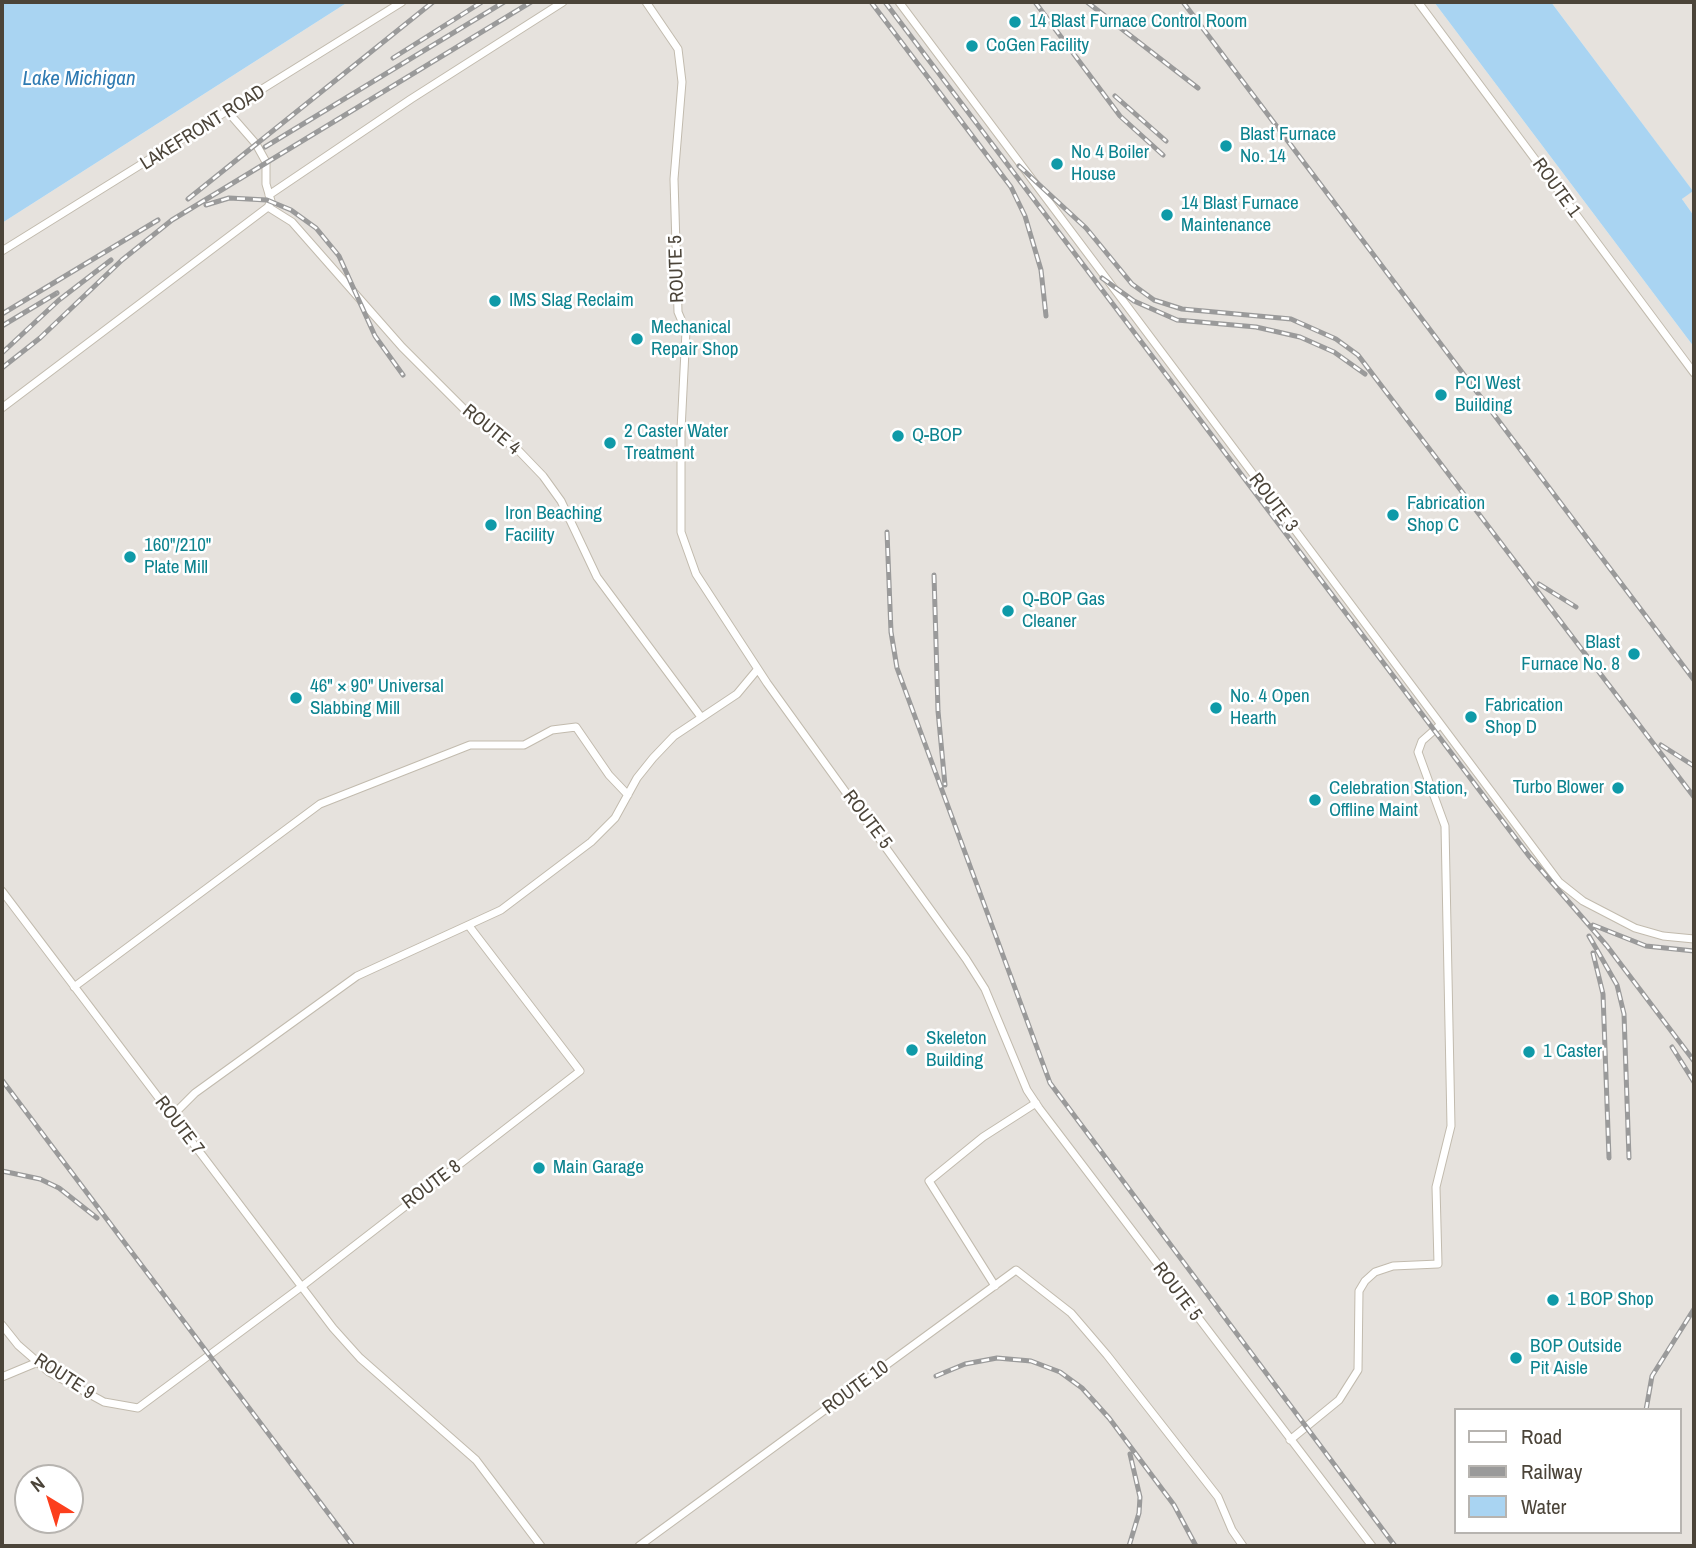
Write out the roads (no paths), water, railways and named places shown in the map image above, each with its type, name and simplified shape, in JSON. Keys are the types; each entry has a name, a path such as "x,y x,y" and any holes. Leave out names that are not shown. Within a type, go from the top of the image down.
{"street":[{"name":"LAKEFRONT ROAD","path":"2,251 402,2"},
{"path":"269,195 411,99 563,2"},
{"name":"ROUTE 5","path":"646,2 678,49 682,82 674,178 678,312 686,331 681,430 681,532 695,574 757,670 966,959 985,989 1027,1090 1035,1103 1372,1546"},
{"name":"ROUTE 3","path":"899,2 1559,882 1583,901 1634,928 1694,939"},
{"name":"ROUTE 1","path":"1418,2 1694,373"},
{"path":"2,408 268,207 266,162 256,144 228,112"},
{"name":"ROUTE 4","path":"268,207 292,222 402,347 473,418 518,450 543,476 561,502 597,577 701,717"},
{"path":"172,1116 195,1093 357,976 500,910 591,842 615,818 653,758 674,736 737,694 757,670"},
{"path":"1290,1440 1339,1400 1359,1370 1359,1291 1366,1281 1375,1272 1393,1266 1438,1264 1436,1187 1451,1126 1445,826 1418,752 1422,741 1440,725"},
{"path":"74,987 320,804 470,745 524,745 552,730 576,727 609,775 628,796"},
{"name":"ROUTE 7","path":"2,891 301,1287 360,1358 476,1460 541,1546"},
{"name":"ROUTE 8","path":"138,1408 301,1287 580,1071 469,926"},
{"path":"995,1286 929,1181 983,1137 1035,1103"},
{"name":"ROUTE 10","path":"639,1546 1016,1270 1071,1313 1218,1497 1232,1530 1244,1546"},
{"name":"ROUTE 9","path":"2,1325 18,1345 37,1362 104,1402 138,1408"},
{"path":"2,1377 37,1362"}],"water":[{"name":"Lake Michigan","path":"2,2 348,2 2,223"},
{"path":"1434,2 1551,2 1693,191 1682,199 1694,216 1694,347"}],"railway":[{"path":"188,199 433,2"},
{"path":"393,58 482,2"},
{"path":"265,147 504,2"},
{"path":"2,368 40,338 122,260 172,220 531,2"},
{"path":"871,2 1011,187 1025,216 1041,270 1046,316"},
{"path":"885,2 1529,856 1607,946 1694,1061"},
{"path":"1035,2 1120,116 1163,155"},
{"path":"1087,2 1198,88"},
{"path":"1183,2 1694,680"},
{"path":"1115,96 1166,141"},
{"path":"1019,166 1086,228 1132,284 1154,300 1182,309 1291,319 1336,339 1358,355 1694,797"},
{"path":"206,205 229,198 267,200 291,210 316,228 339,256 375,336 403,375"},
{"path":"2,314 158,220"},
{"path":"2,353 59,300 111,260"},
{"path":"1102,278 1134,301 1177,320 1256,327 1300,337 1334,352 1365,374"},
{"path":"2,326 57,293"},
{"path":"887,532 891,632 897,668 1050,1083 1395,1546"},
{"path":"934,575 938,711 945,785"},
{"path":"1539,584 1576,607"},
{"path":"1661,745 1694,766"},
{"path":"1593,925 1646,946 1694,951"},
{"path":"1589,936 1617,985 1624,1014 1629,1158"},
{"path":"1593,953 1603,994 1609,1158"},
{"path":"1672,1047 1694,1082"},
{"path":"2,1080 353,1546"},
{"path":"2,1171 40,1179 59,1188 97,1218"},
{"path":"1646,1408 1652,1376 1694,1309"},
{"path":"936,1376 965,1364 997,1358 1031,1361 1060,1372 1082,1388 1109,1418 1174,1505 1196,1546"},
{"path":"1129,1546 1139,1513 1140,1497 1130,1454"}],"place":[{"name":"14 Blast Furnace Control Room","path":"1015,22"},
{"name":"CoGen Facility","path":"972,46"},
{"name":"Blast Furnace No. 14","path":"1226,146"},
{"name":"No 4 Boiler House","path":"1057,164"},
{"name":"14 Blast Furnace Maintenance","path":"1167,215"},
{"name":"IMS Slag Reclaim","path":"495,301"},
{"name":"Mechanical Repair Shop","path":"637,339"},
{"name":"PCI West Building","path":"1441,395"},
{"name":"Q-BOP","path":"898,436"},
{"name":"2 Caster Water Treatment","path":"610,443"},
{"name":"Fabrication Shop C","path":"1393,515"},
{"name":"Iron Beaching Facility","path":"491,525"},
{"name":"160\"/210\" Plate Mill","path":"130,557"},
{"name":"Q-BOP Gas Cleaner","path":"1008,611"},
{"name":"Blast Furnace No. 8","path":"1634,654"},
{"name":"46\" × 90\" Universal Slabbing Mill","path":"296,698"},
{"name":"No. 4 Open Hearth","path":"1216,708"},
{"name":"Fabrication Shop D","path":"1471,717"},
{"name":"Turbo Blower","path":"1618,788"},
{"name":"Celebration Station, Offline Maint","path":"1315,800"},
{"name":"Skeleton Building","path":"912,1050"},
{"name":"1 Caster","path":"1529,1052"},
{"name":"Main Garage","path":"539,1168"},
{"name":"1 BOP Shop","path":"1553,1300"},
{"name":"BOP Outside Pit Aisle","path":"1516,1358"}]}
